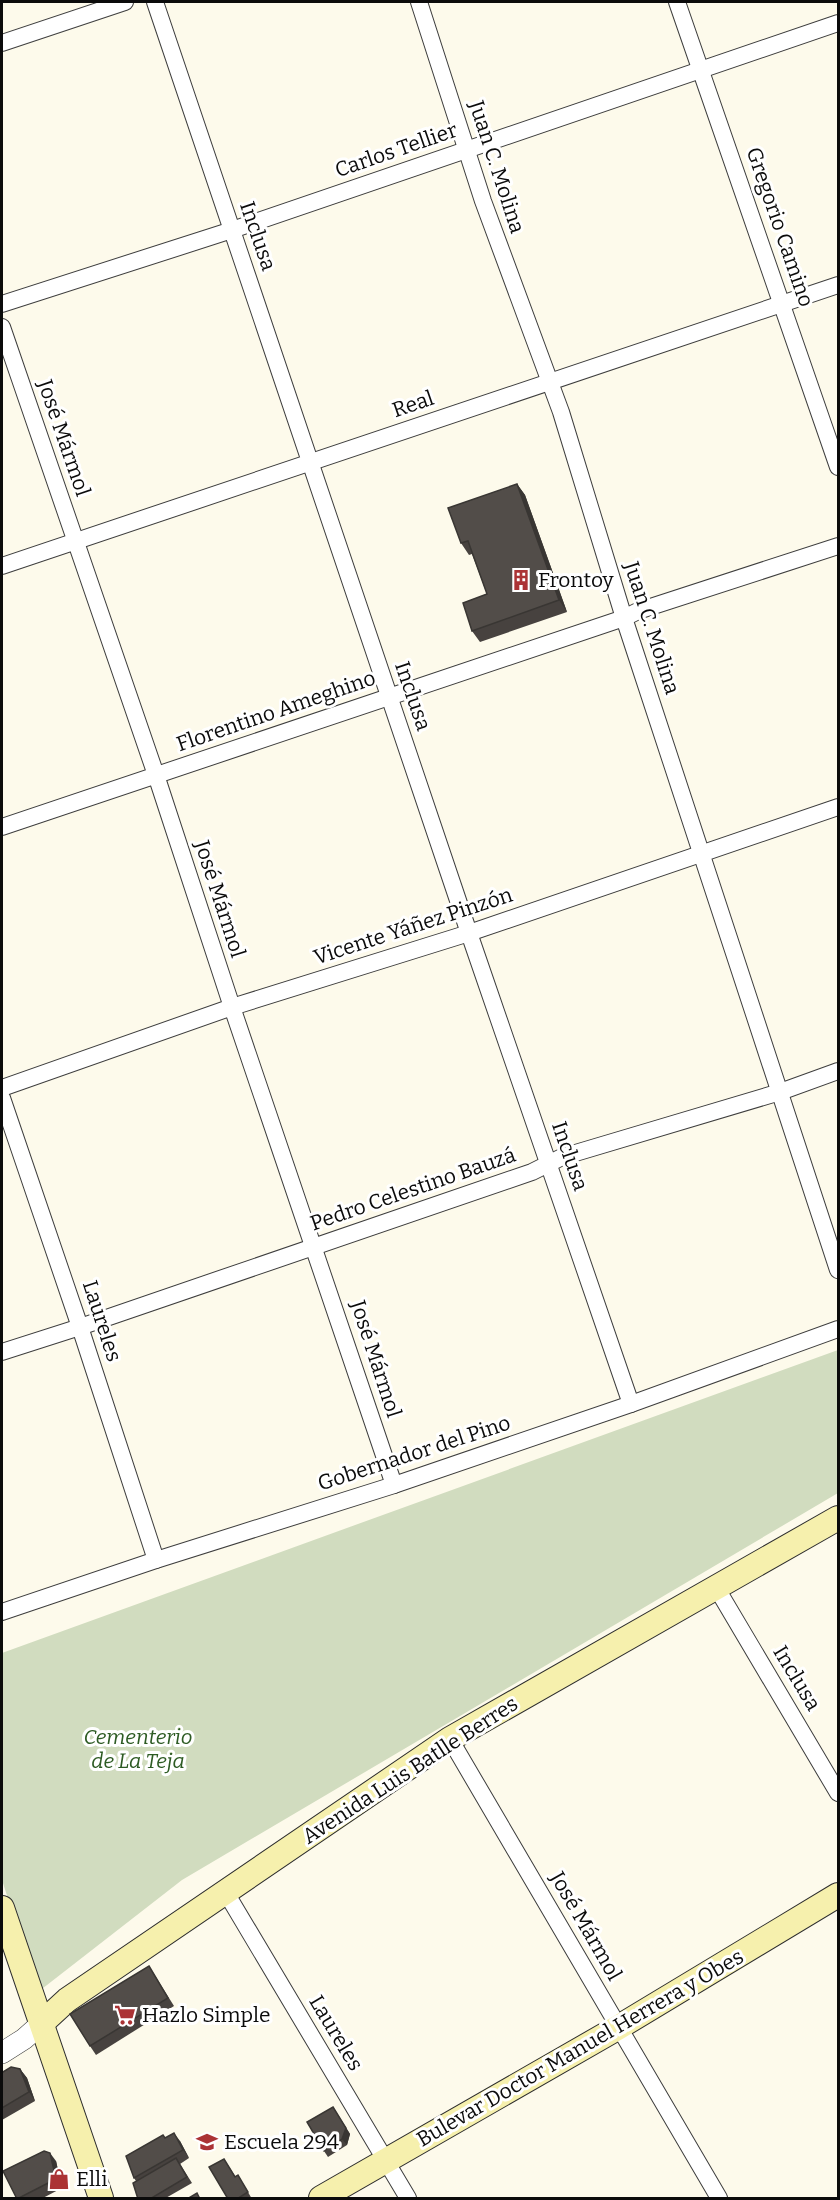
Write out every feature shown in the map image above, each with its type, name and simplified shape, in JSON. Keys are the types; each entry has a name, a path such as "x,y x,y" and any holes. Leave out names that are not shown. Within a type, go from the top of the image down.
{"main road":[{"name":"Avenida Luis Batlle Berres","path":"42,2022 67,2000 450,1738 838,1518"},
{"name":"Bulevar Doctor Manuel Herrera y Obes","path":"321,2199 619,2027 838,1895"},
{"path":"2,1908 100,2199"}],"street":[{"path":"2,43 125,2"},
{"name":"Inclusa","path":"155,2 469,933 631,1404"},
{"name":"Juan C. Molina","path":"418,2 468,149 483,201 561,412 624,618 838,1270"},
{"name":"Gregorio Camino","path":"678,2 838,467"},
{"name":"Carlos Tellier","path":"2,304 232,230 838,23"},
{"name":"Real","path":"2,566 838,285"},
{"name":"José Mármol","path":"2,327 77,541 394,1485"},
{"name":"Florentino Ameghino","path":"2,827 624,618 638,611 838,546"},
{"name":"Vicente Yáñez Pinzón","path":"2,1088 232,1007 469,933 838,807"},
{"name":"Pedro Celestino Bauzá","path":"2,1352 532,1172 562,1157 780,1092 838,1071"},
{"name":"Laureles","path":"2,1098 156,1560"},
{"name":"Gobernador del Pino","path":"2,1612 156,1560 394,1485 631,1404 838,1329"},
{"name":"Inclusa","path":"716,1587 838,1793"},
{"name":"José Mármol","path":"450,1738 719,2199"},
{"name":"Laureles","path":"225,1891 408,2199"},
{"name":"Avenida Luis Batlle Berres","path":"2,2053 24,2039 42,2022"}],"green space":[{"name":"Cementerio de La Teja","path":"838,1350 838,1493 182,1880 38,1992 2,1880 2,1653"}],"building":[{"name":"Frontoy","path":"517,484 559,600 472,631 463,603 487,594 468,541 461,543 448,508"},
{"name":"Hazlo Simple","path":"149,1966 168,1998 90,2046 70,2014"},
{"path":"11,2067 20,2069 29,2092 2,2108 2,2071"},
{"path":"333,2107 346,2128 342,2139 324,2151 307,2122"},
{"path":"174,2133 183,2150 134,2178 126,2156 163,2135 165,2138"},
{"path":"44,2151 50,2153 56,2179 17,2199 3,2171"},
{"path":"176,2158 187,2177 150,2199 138,2199 133,2183"},
{"path":"224,2159 235,2177 238,2175 248,2192 237,2199 228,2199 209,2167"},
{"path":"197,2193 200,2199 187,2199"}],"place":[{"name":"Frontoy","path":"521,580"},
{"name":"Hazlo Simple","path":"125,2015"},
{"name":"Escuela 294","path":"207,2142"},
{"name":"Elli","path":"59,2179"}]}
